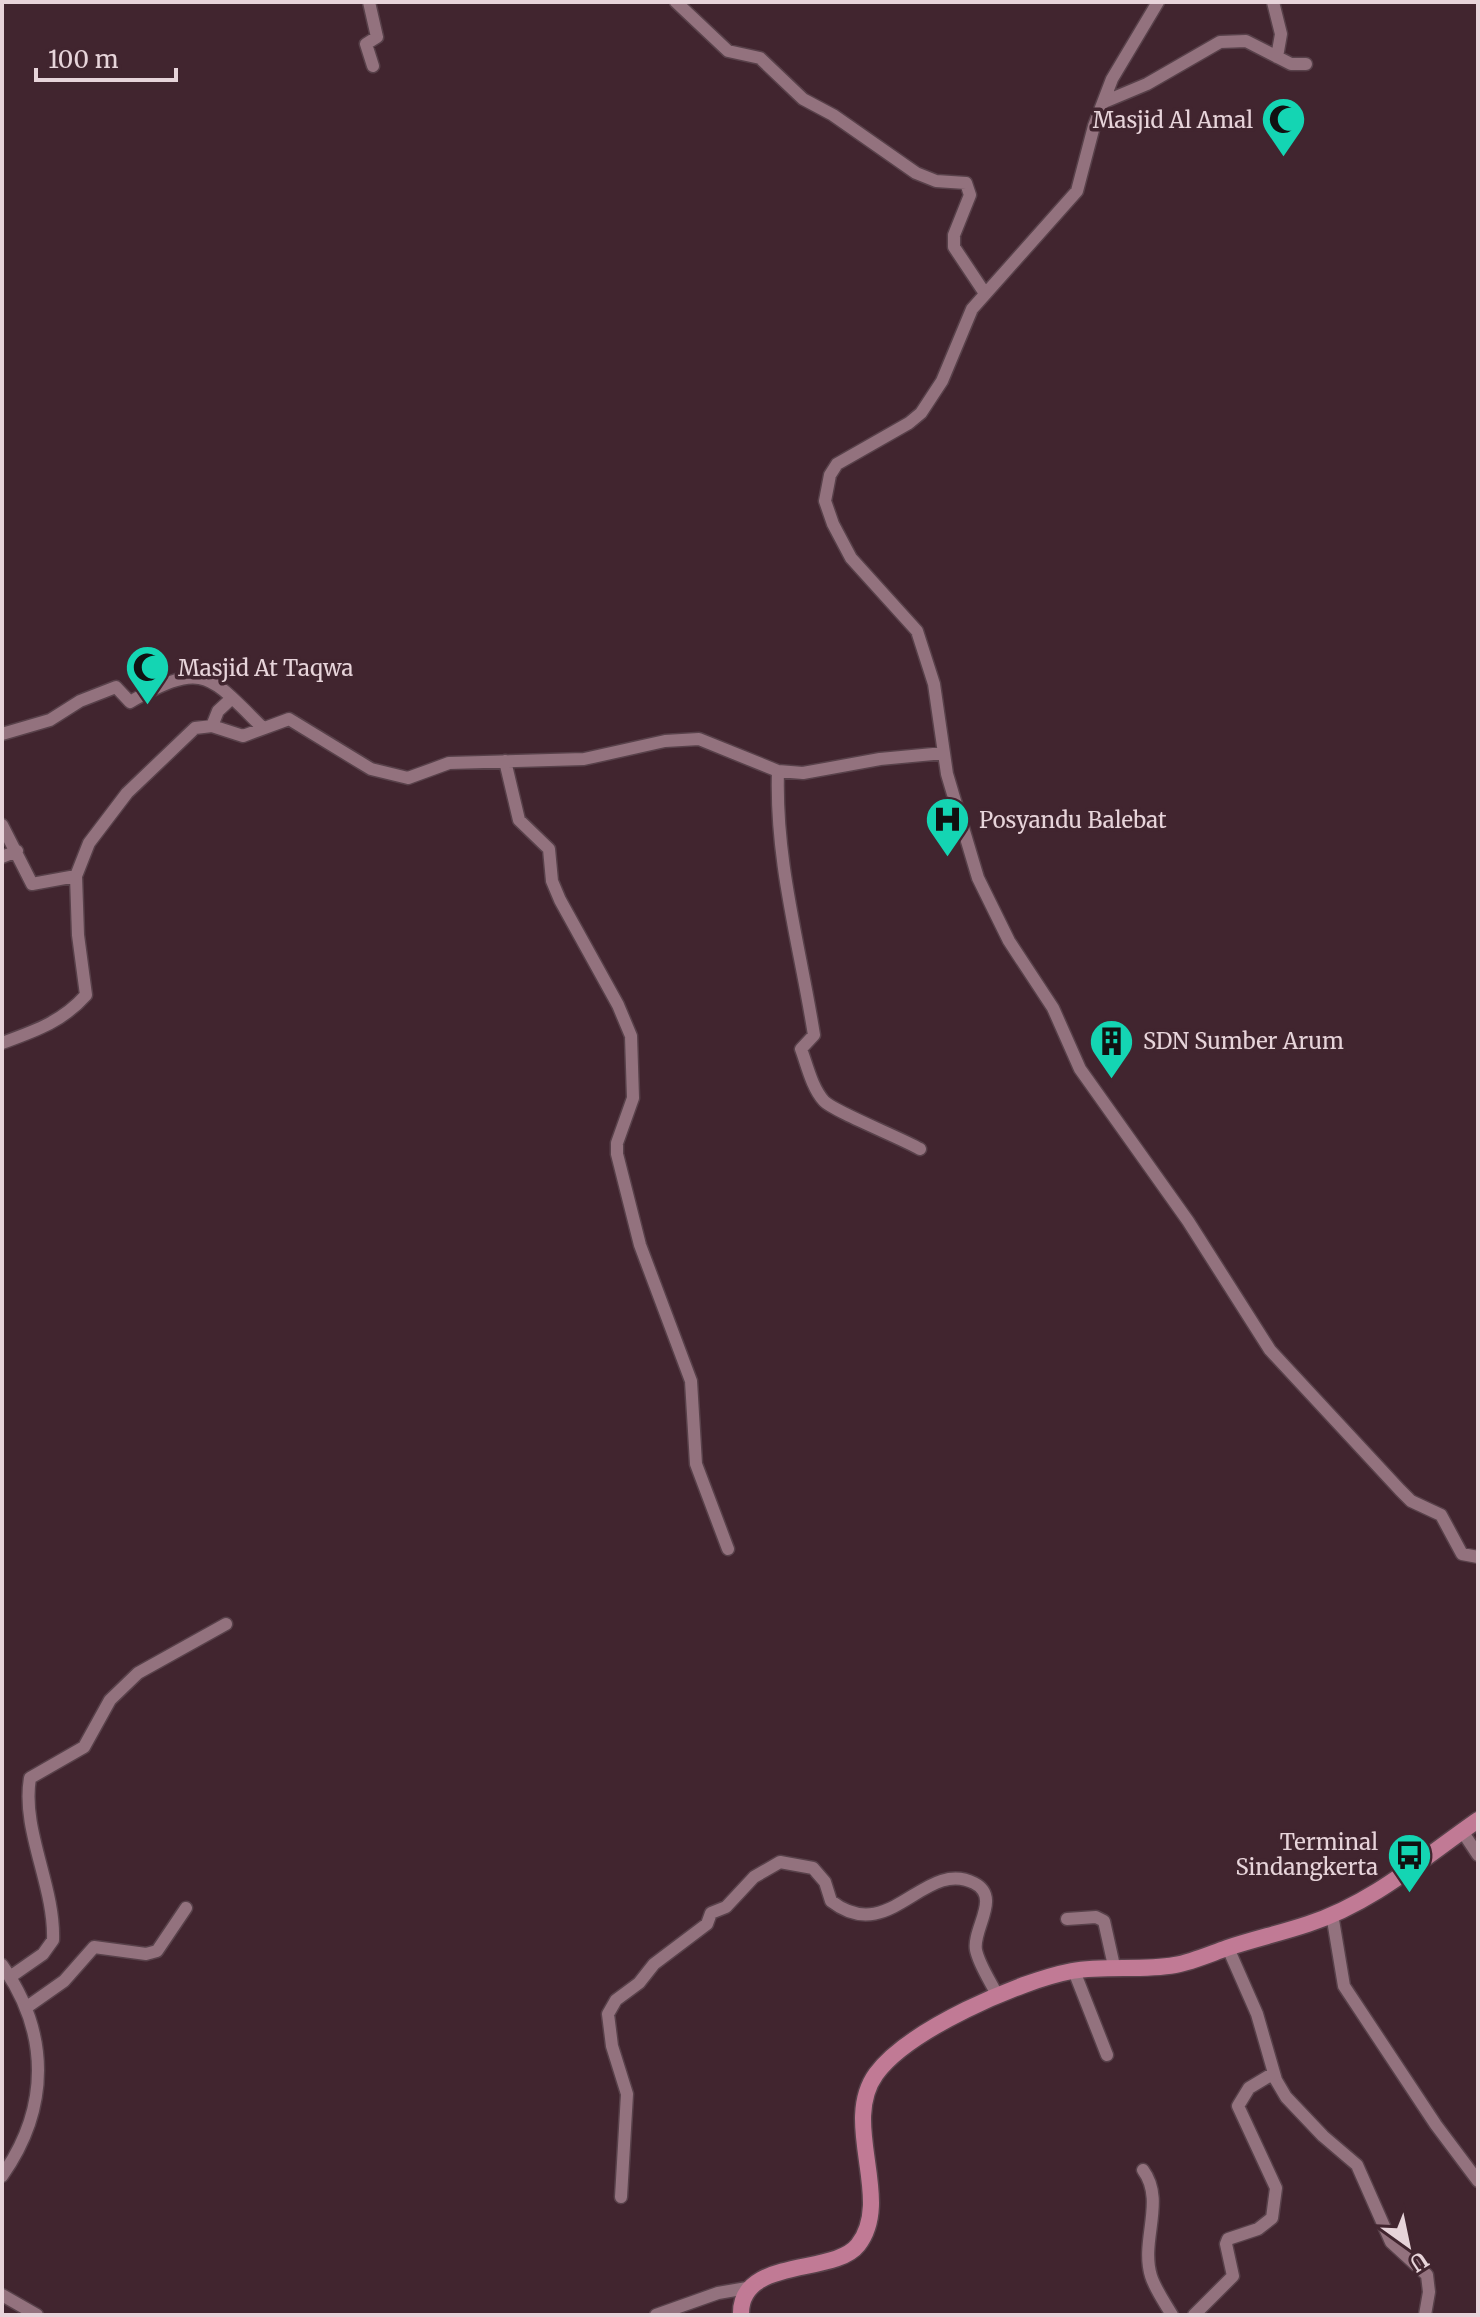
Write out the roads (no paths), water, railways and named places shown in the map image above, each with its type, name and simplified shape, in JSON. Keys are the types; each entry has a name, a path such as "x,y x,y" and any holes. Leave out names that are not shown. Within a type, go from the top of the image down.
{"main road":[{"path":"741,2315 742,2302 753,2287 775,2273 840,2255 858,2245 866,2226 870,2190 863,2119 870,2086 877,2074 907,2045 997,1995 1037,1979 1114,1966 1174,1965 1332,1914 1391,1884 1478,1820"}],"street":[{"path":"369,2 377,37 366,44 373,66"},
{"path":"676,2 728,51 742,57 760,58 803,99 833,115 916,173 936,181 966,183 970,195 954,235 954,247 984,292"},
{"path":"1158,2 1112,79 1090,137 1077,191 972,309 942,381 921,413 837,464 830,475 825,501 851,558 917,631 934,684 944,753 963,835 983,888 1009,941 1053,1008 1074,1057 1104,1108 1157,1176 1270,1350 1411,1501 1441,1515 1462,1554 1478,1557"},
{"path":"1273,2 1281,34 1277,57"},
{"path":"1104,102 1147,84 1220,42 1246,41 1291,64 1306,64"},
{"path":"2,734 50,720 80,701 113,687 130,702 163,685 202,676 211,679 263,728"},
{"path":"212,726 218,711 232,698"},
{"path":"2,1043 45,1028 70,1012 86,995 78,935 76,876 89,843 127,793 195,728 212,726 243,736 292,720 371,769 408,778 449,763 584,759 665,741 699,739 778,771 824,771 880,759 944,753"},
{"path":"505,761 519,820 549,849 556,891 631,1036 633,1098 617,1143 617,1154 640,1245 691,1381 696,1464 728,1549"},
{"path":"778,771 779,836 791,926 814,1035 801,1049 816,1088 829,1105 920,1149"},
{"path":"2,825 32,884 76,876"},
{"path":"2,857 17,851"},
{"path":"2,2176 18,2151 38,2097 39,2051 27,2007 6,1971 43,1954 53,1940 50,1898 30,1813 30,1778 84,1747 110,1700 138,1673 226,1624"},
{"path":"1462,1831 1478,1855"},
{"path":"621,2197 627,2094 608,2024 611,2006 654,1964 707,1924 711,1913 726,1907 754,1877 780,1862 813,1868 825,1882 831,1901 864,1916 879,1915 942,1882 963,1879 973,1882 980,1887 986,1902 976,1951 997,1995"},
{"path":"27,2007 64,1981 94,1947 146,1954 161,1949 186,1908"},
{"path":"1332,1914 1344,1986 1436,2125 1478,2181"},
{"path":"1067,1919 1096,1917 1104,1921 1114,1966"},
{"path":"1228,1948 1257,2014 1274,2073 1286,2097 1357,2165 1391,2242 1427,2275 1429,2292 1425,2315"},
{"path":"1074,1971 1107,2055"},
{"path":"1198,2314 1233,2276 1226,2244 1228,2239 1258,2229 1272,2218 1276,2188 1238,2106 1249,2088 1274,2073"},
{"path":"1143,2170 1153,2192 1149,2229 1151,2275 1172,2315"},
{"path":"656,2315 718,2293 753,2287"},
{"path":"2,2295 37,2315"}],"place":[{"name":"Masjid Al Amal","path":"1284,159"},
{"name":"Masjid At Taqwa","path":"147,707"},
{"name":"Posyandu Balebat","path":"948,859"},
{"name":"SDN Sumber Arum","path":"1112,1080"},
{"name":"Terminal Sindangkerta","path":"1409,1894"}]}
